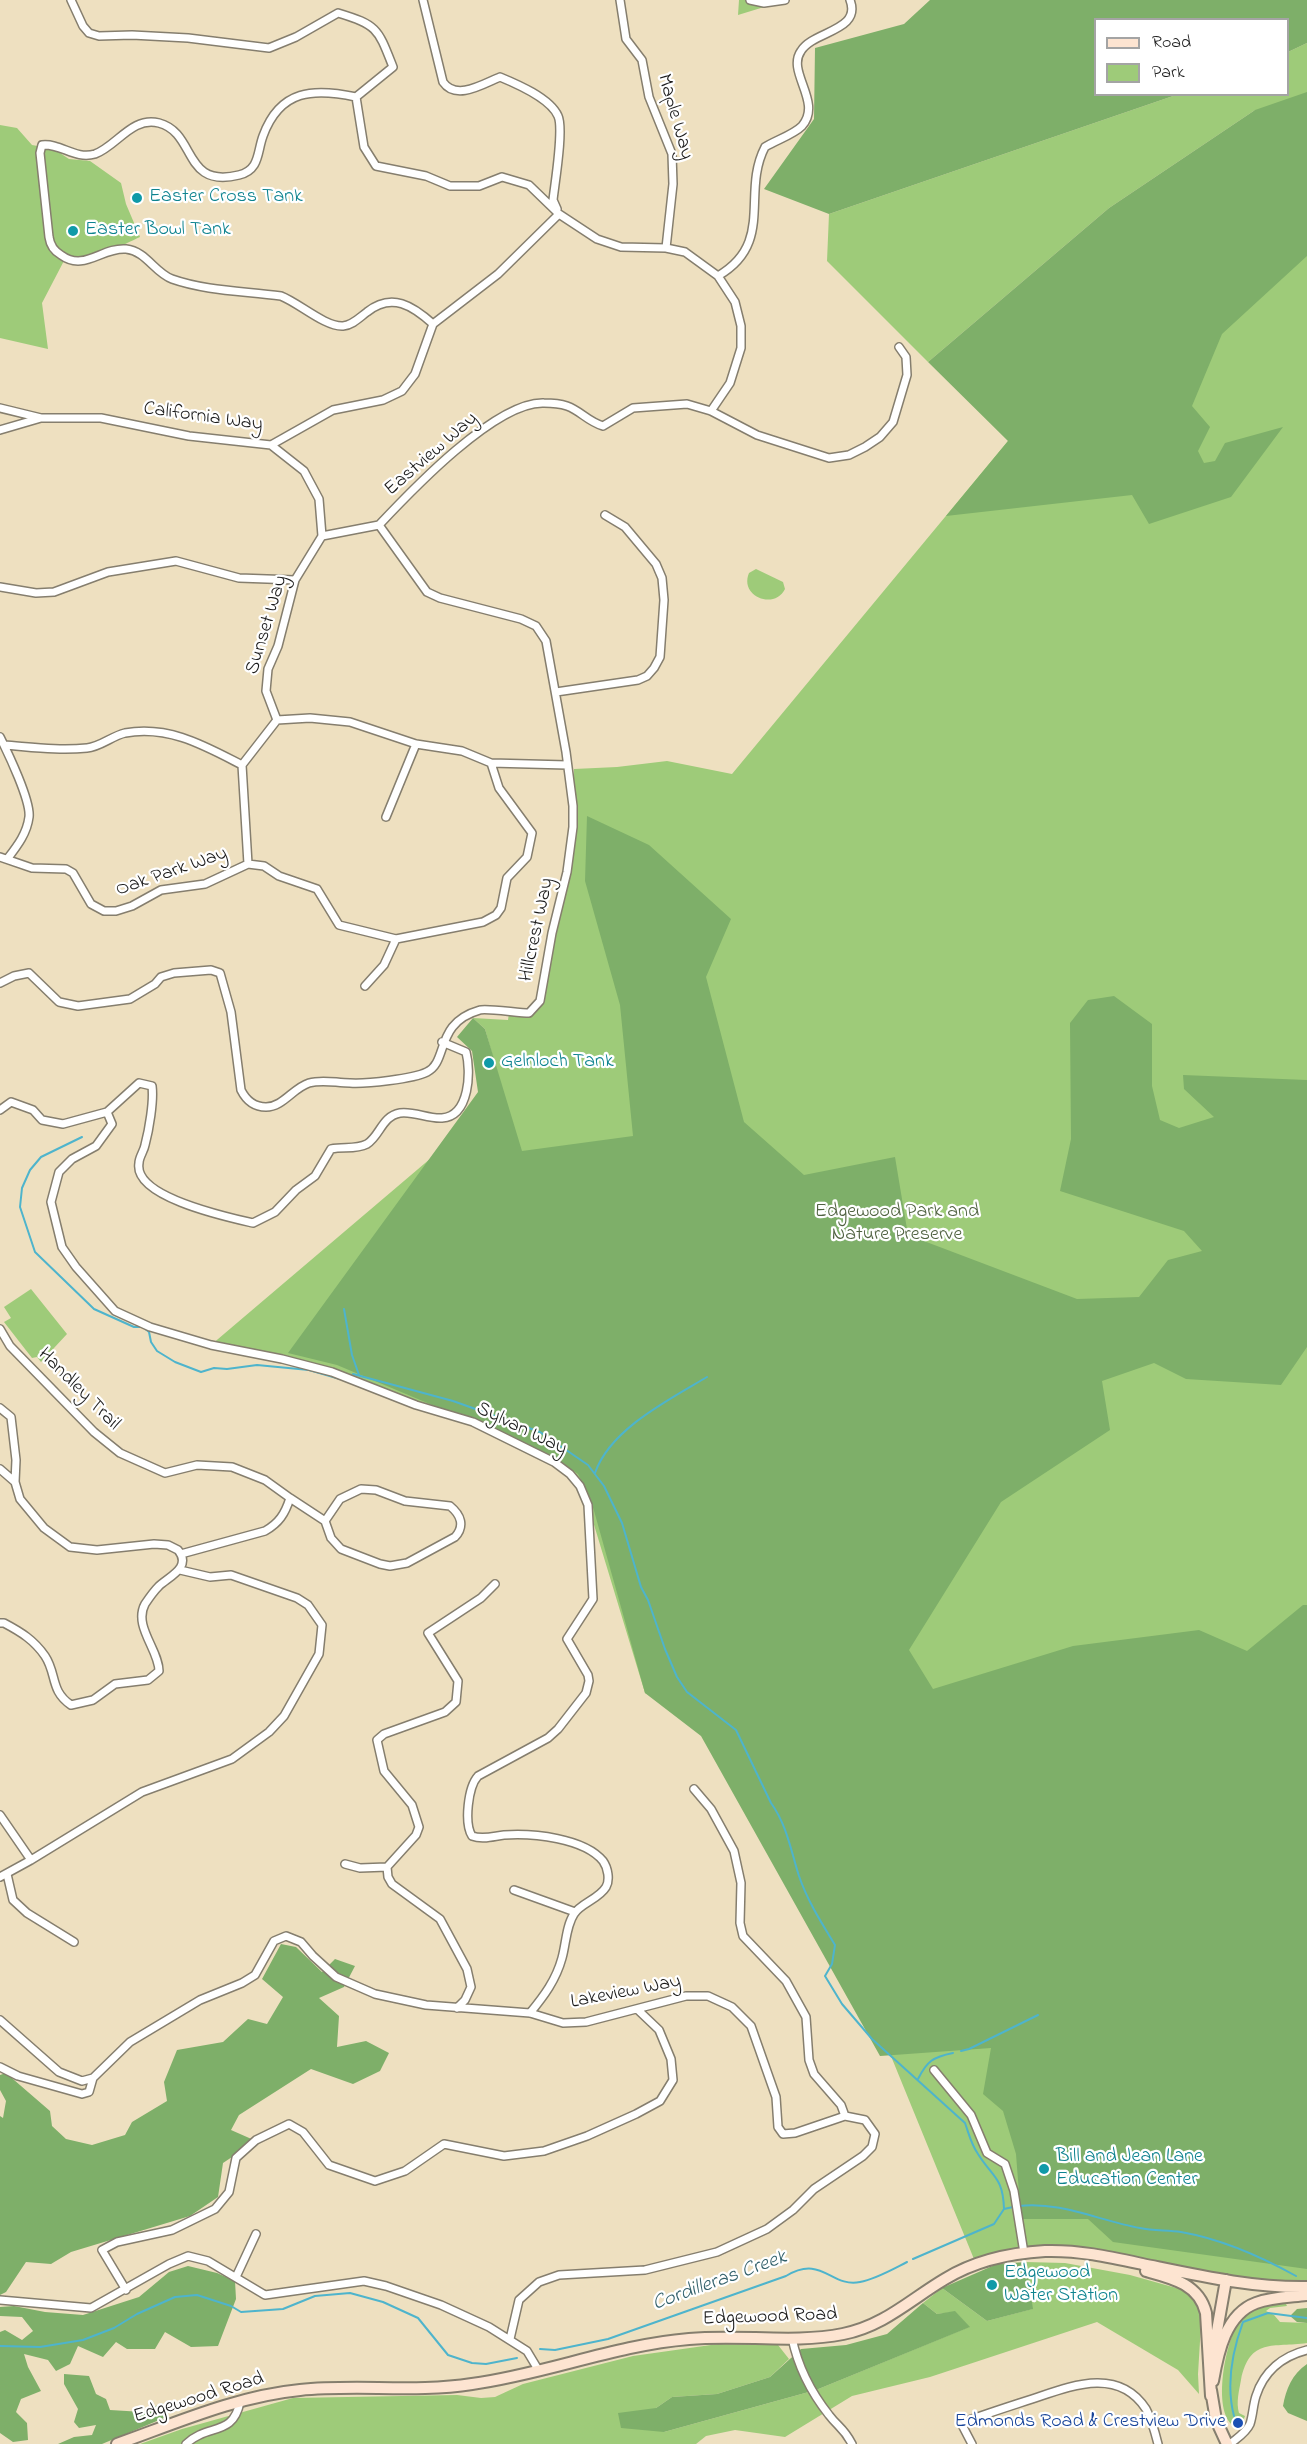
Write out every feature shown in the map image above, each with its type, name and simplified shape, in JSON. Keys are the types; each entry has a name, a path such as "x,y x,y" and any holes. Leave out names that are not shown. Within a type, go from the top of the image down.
{"main road":[{"name":"Edgewood Road","path":"117,2444 240,2402 279,2393 316,2389 453,2387 490,2382 670,2341 728,2336 792,2338 839,2335 868,2327 895,2314 934,2285 961,2270 991,2259 1024,2253 1068,2252 1113,2257 1227,2280 1268,2286 1307,2287"},
{"path":"1068,2252 1164,2276 1194,2290 1202,2300 1206,2313 1210,2396 1216,2420 1228,2444"},
{"path":"1210,2396 1212,2360 1227,2280"},
{"path":"1210,2396 1218,2359 1234,2318 1254,2303 1307,2295"}],"street":[{"path":"71,0 83,26 89,33 99,36 188,38 269,48 296,37 338,13 361,20 380,32 393,66 356,97 320,91 290,98 270,119 255,165 249,172 229,177 209,175 200,169 193,162 181,138 160,123 139,124 100,151 87,156 42,146 40,153 50,244 58,254 68,260 81,262 127,249 147,260 168,278 188,284 280,296 294,301 323,320 342,326 351,324 376,305 386,302 416,309 433,324 498,274 559,214"},
{"path":"423,0 443,82 447,88 454,92 465,91 500,77 523,86 542,99 558,115 560,130 553,200 559,214"},
{"name":"Maple Way","path":"620,0 626,39 642,60 649,97 672,154 673,184 666,248"},
{"path":"750,0 764,3 785,0"},
{"path":"718,276 737,263 749,244 755,226 758,167 765,147 795,132 806,118 808,102 798,69 798,55 808,42 845,24 851,15 850,0"},
{"path":"356,97 364,147 376,166 426,176 450,186 479,186 502,177 529,185 559,214 597,239 621,247 666,248 685,252 718,276 735,302 741,326 741,348 730,383 711,411 757,435 829,458 849,454 865,447 880,437 893,422 907,375 906,357 899,347"},
{"name":"California Way","path":"0,408 41,418 101,418 189,436 271,445 333,410 383,400 402,390 415,374 433,324"},
{"name":"Eastview Way","path":"379,525 415,486 471,438 513,411 542,403 567,406 591,422 603,426 633,408 687,404 711,411"},
{"path":"0,430 41,418"},
{"path":"271,445 304,471 319,499 322,536 379,525"},
{"path":"556,692 638,680 647,676 660,657 664,600 660,570 625,527 605,515"},
{"name":"Hillcrest Way","path":"0,983 14,976 29,973 59,1002 78,1006 130,999 155,984 161,977 174,973 211,970 220,973 231,1012 241,1090 244,1098 254,1105 264,1107 274,1106 298,1088 310,1083 375,1082 428,1072 438,1061 442,1042 461,1018 482,1009 508,1013 529,1012 540,1001 552,933 567,872 572,842 573,806 546,641 536,626 520,619 440,598 428,592 379,525"},
{"name":"Sunset Way","path":"277,720 266,691 268,669 278,646 295,580 322,536"},
{"path":"0,587 36,593 54,592 108,572 176,561 238,578 295,580"},
{"path":"248,864 242,765 277,720 310,718 350,722 416,744 462,751 491,763 567,765"},
{"path":"4,745 57,749 90,748 113,736 160,731 185,738 242,765"},
{"path":"0,737 23,789 30,814 24,838 8,858"},
{"path":"386,817 416,744"},
{"name":"Oak Park Way","path":"0,857 32,868 66,869 73,873 92,904 104,911 116,911 132,906 161,890 205,884 248,864 264,866 279,876 317,890 339,925 396,939 483,922 496,915 501,908 507,878 527,857 532,833 499,788 491,763"},
{"path":"365,986 384,965 396,939"},
{"path":"0,1110 11,1102 33,1110 42,1120 63,1124 107,1112 139,1083 152,1086 153,1095 146,1144 139,1162 139,1174 151,1188 169,1197 211,1213 253,1224 274,1212 315,1176 331,1149 342,1146 351,1149 369,1143 384,1121 399,1113 443,1118 456,1112 464,1100 469,1065 466,1052 442,1042"},
{"name":"Sylvan Way","path":"107,1112 112,1124 107,1133 96,1146 72,1159 59,1172 51,1202 62,1247 76,1267 116,1311 150,1327 211,1345 332,1372 416,1405 473,1422 554,1462 570,1474 580,1486 588,1505 593,1599 567,1640 588,1675 586,1693 558,1729 548,1738 478,1776 472,1783 469,1810 470,1832 476,1838 529,1836 568,1841 593,1851 605,1864 609,1875 606,1887 575,1912"},
{"name":"Handley Trail","path":"0,1329 10,1346 94,1432 120,1453 165,1473 197,1465 232,1467 265,1480 325,1521"},
{"path":"0,1408 11,1418 16,1460 15,1482 21,1499 44,1528 70,1547 97,1550 154,1544 168,1545 181,1554"},
{"path":"0,1469 15,1482"},
{"path":"368,1488 405,1501 450,1506 456,1511 462,1524 461,1531 455,1537 407,1563 390,1566 341,1549 331,1538 325,1521 340,1499 349,1493 368,1488"},
{"path":"181,1554 265,1531 277,1524 290,1498"},
{"path":"0,1623 29,1637 46,1658 60,1698 71,1705 93,1700 115,1684 148,1680 159,1671 159,1661 143,1627 143,1607 159,1586 180,1570 181,1554"},
{"path":"74,1942 27,1913 14,1900 3,1875 142,1792 207,1770 241,1753 269,1732 284,1716 319,1654 322,1625 308,1605 297,1598 231,1575 210,1577 180,1570"},
{"path":"345,1864 360,1868 387,1867 416,1835 419,1827 412,1805 384,1771 377,1740 384,1734 445,1712 456,1701 458,1681 428,1633 481,1598 495,1584"},
{"path":"510,2339 519,2300 539,2282 559,2275 645,2270 717,2252 767,2229 793,2210 814,2189 863,2156 872,2147 875,2134 865,2120 845,2116 841,2105 814,2074 809,2060 807,2017 786,1981 743,1936 740,1923 741,1883 734,1851 711,1809 693,1789"},
{"path":"0,1815 31,1860"},
{"path":"387,1867 388,1877 392,1884 440,1919 467,1969 471,1987 465,2000 457,2008"},
{"path":"514,1890 575,1912 562,1959 552,1983 530,2013"},
{"name":"Lakeview Way","path":"0,2067 18,2076 82,2094 89,2092 93,2078 130,2042 200,2000 242,1983 255,1975 274,1941 286,1936 301,1942 312,1956 336,1977 375,1994 426,2005 530,2013 563,2023 586,2022 686,1996 708,1996 732,2007 751,2026 776,2097 778,2127 783,2134 795,2133 845,2116"},
{"path":"126,2290 102,2250 117,2242 172,2230 215,2210 229,2192 236,2158 256,2140 289,2124 303,2132 329,2165 375,2181 405,2171 444,2144 504,2156 544,2151 587,2136 660,2101 673,2080 671,2059 659,2030 637,2009"},
{"path":"0,2020 59,2072 82,2081 93,2078"},
{"path":"934,2070 964,2104 975,2122 987,2153 1005,2163 1014,2191 1024,2253"},
{"path":"236,2277 256,2234"},
{"path":"0,2300 91,2308 188,2256 208,2261 265,2295 364,2281 375,2282 441,2306 510,2339 527,2351 539,2371"},
{"path":"792,2338 796,2359 815,2397 833,2420 845,2429 852,2444"},
{"path":"1228,2444 1244,2433 1250,2423 1256,2395 1270,2370 1293,2353 1307,2350"},
{"path":"972,2444 961,2423 1073,2386 1099,2382 1121,2387 1138,2400 1151,2421 1158,2444"},
{"path":"186,2444 192,2439 230,2424 236,2418 240,2402"}],"green space":[{"path":"739,0 787,0 738,15"},
{"path":"930,0 1307,0 1307,43 1289,52 1289,18 1094,18 1094,96 1173,96 829,214 764,189 814,119 815,48 904,24"},
{"name":"Edgewood Park and Nature Preserve","path":"1307,43 1307,2287 1068,2252 976,2264 866,1995 707,1723 645,1693 588,1505 570,1474 473,1422 332,1372 211,1345 504,1096 485,1029 473,1018 508,1020 509,1013 529,1013 540,1001 573,827 574,769 667,761 732,774 1008,441 1255,110 1109,208 928,362 827,261 829,214 1173,96 1289,96 1289,52"},
{"path":"1307,92 1307,256 1222,334 1192,406 1210,427 1198,451 1204,463 1215,461 1225,443 1283,427 1231,497 1149,524 1132,495 946,516 1008,441 928,362 1109,208 1255,110"},
{"path":"0,125 17,128 32,145 54,149 69,159 90,161 121,183 126,204 140,237 95,256 67,255 42,303 48,349 0,338"},
{"path":"756,569 783,582 785,589 780,595 774,599 767,599 753,594 747,581 749,573"},
{"path":"587,816 649,845 731,919 706,977 744,1122 804,1175 895,1157 908,1235 1077,1299 1139,1297 1168,1260 1202,1251 1184,1231 1060,1191 1071,1139 1070,1023 1088,1000 1114,996 1152,1024 1152,1086 1160,1120 1179,1128 1214,1117 1184,1089 1183,1075 1307,1080 1307,1347 1281,1385 1186,1379 1154,1363 1102,1381 1110,1430 1001,1502 909,1650 933,1689 1073,1646 1199,1630 1247,1651 1303,1605 1307,1605 1307,2269 1113,2242 1088,2219 1021,2219 1016,2154 1003,2111 983,2094 991,2048 880,2056 701,1736 645,1693 591,1500 578,1474 551,1455 337,1365 288,1353 478,1092 472,1051 457,1037 473,1018 485,1029 522,1151 633,1136 620,1005 585,881"},
{"path":"31,1289 67,1334 41,1362 37,1357 32,1358 4,1322 11,1318 4,1307"},
{"path":"281,1944 296,1947 322,1972 335,1959 355,1966 344,1987 319,1998 339,2016 337,2047 366,2041 389,2053 380,2071 353,2084 311,2069 239,2115 231,2130 256,2141 223,2163 218,2197 190,2216 71,2252 51,2264 26,2262 6,2292 0,2295 0,2116 3,2118 6,2101 0,2090 0,2075 6,2073 50,2111 52,2126 66,2139 92,2145 125,2135 132,2122 167,2101 164,2082 177,2050 223,2042 248,2019 267,2024 283,1997 262,1979"},
{"path":"1026,2262 1065,2263 1130,2275 1187,2291 1200,2308 1199,2394 1178,2370 1097,2322 930,2377 852,2396 785,2437 735,2430 706,2436 696,2444 140,2444 182,2429 293,2398 457,2395 495,2397 523,2384 633,2356 718,2344 778,2345 789,2359 770,2377 717,2394 672,2397 656,2408 664,2432 816,2390 969,2327 955,2312 937,2314 923,2303 942,2288 987,2321 1032,2309"},
{"path":"1026,2262 1033,2309 987,2321 942,2288 997,2264"},
{"path":"188,2266 217,2273 235,2281 236,2299 218,2346 191,2347 165,2332 155,2349 127,2349 116,2342 103,2357 78,2346 70,2364 56,2371 48,2360 24,2354 41,2391 21,2399 16,2412 27,2423 28,2440 13,2442 0,2433 0,2332 5,2330 22,2340 33,2331 22,2317 0,2316 0,2307 14,2306 45,2312 83,2315 139,2297 169,2272"},
{"path":"923,2303 937,2314 955,2311 970,2327 816,2390 664,2432 621,2428 618,2413 656,2408 672,2397 717,2394 770,2377 801,2349 846,2345 887,2334"},
{"path":"1273,2304 1286,2304 1287,2306 1270,2308 1266,2311 1280,2322 1307,2323 1307,2343 1265,2347 1250,2357 1245,2366 1238,2396 1239,2413 1245,2416 1242,2424 1234,2426 1227,2418 1222,2391 1230,2342 1240,2320 1247,2313"},
{"path":"1307,2308 1307,2323 1297,2322 1290,2316 1297,2309"},
{"path":"1307,2364 1307,2421 1288,2413 1283,2406 1290,2382"},
{"path":"64,2374 89,2376 96,2394 106,2399 110,2410 143,2412 162,2403 168,2409 164,2418 102,2444 58,2444 74,2437 92,2435 96,2425 79,2428 74,2422 78,2409 64,2384"}],"waterway":[{"path":"82,1137 41,1157 30,1170 22,1188 20,1207 35,1252 94,1309 134,1327 143,1327 149,1332 151,1342 157,1351 175,1362 201,1372 214,1368 227,1369 257,1365 309,1370 340,1379"},
{"path":"344,1309 352,1355 359,1375"},
{"path":"353,1374 453,1401 540,1432 588,1465 604,1486 622,1523 641,1587 677,1677 687,1692 736,1730 781,1820 806,1895 835,1945 832,1964 825,1976 842,2004 872,2039 965,2123 976,2150 1002,2190 1004,2209"},
{"path":"595,1473 603,1457 627,1429 659,1405 707,1377"},
{"path":"961,2051 1038,2015"},
{"path":"918,2079 931,2061 953,2053"},
{"name":"Cordilleras Creek","path":"1019,2206 1050,2206 1150,2230 1196,2235 1240,2249 1296,2276"},
{"name":"Cordilleras Creek","path":"913,2259 994,2224 1004,2209 1013,2207"},
{"name":"Cordilleras Creek","path":"540,2349 555,2350 608,2339 798,2270 809,2268 818,2270 850,2283 866,2281 907,2262"},
{"name":"Cordilleras Creek","path":"0,2346 40,2347 83,2340 114,2328 137,2314 175,2297 197,2295 231,2306 241,2312 283,2309 315,2296 350,2293 383,2302 418,2318 448,2355 472,2363 486,2364 517,2358"},
{"path":"1234,2416 1230,2392 1231,2369 1243,2322 1268,2313 1307,2318"}],"place":[{"name":"Easter Cross Tank","path":"137,198"},
{"name":"Easter Bowl Tank","path":"73,231"},
{"name":"Gelnloch Tank","path":"489,1063"},
{"name":"Bill and Jean Lane Education Center","path":"1044,2169"},
{"name":"Edgewood Water Station","path":"992,2285"},
{"name":"Edmonds Road & Crestview Drive","path":"1238,2423"}]}
